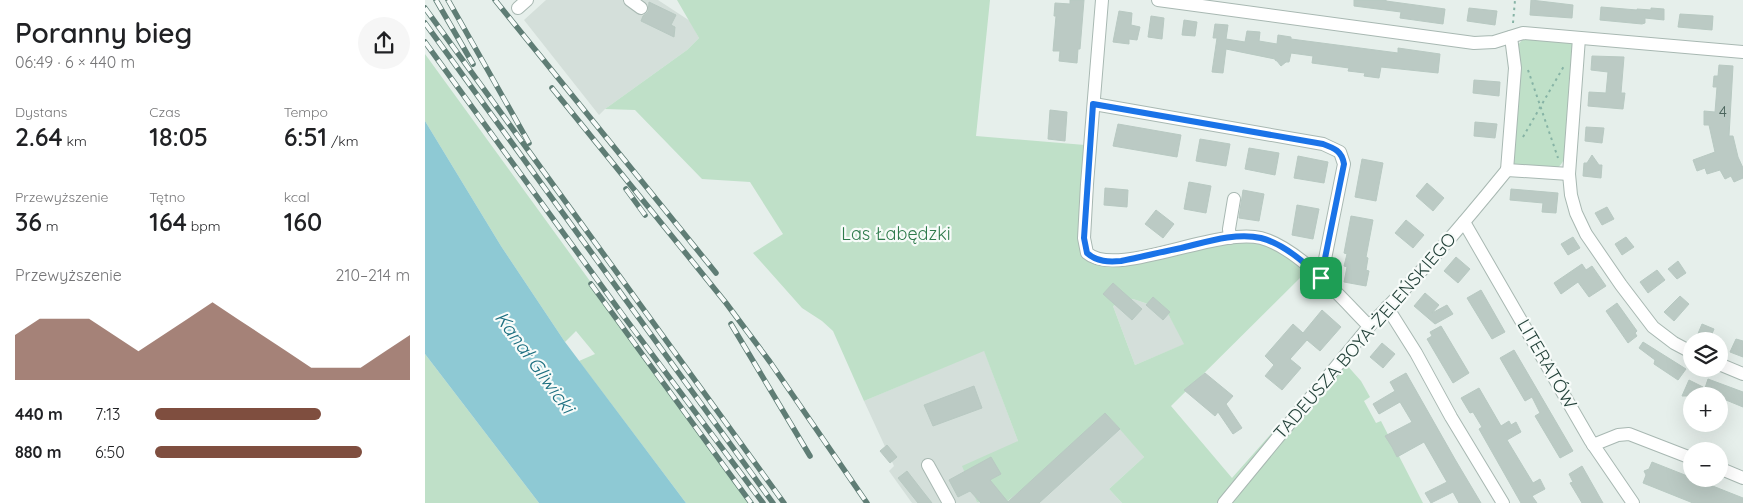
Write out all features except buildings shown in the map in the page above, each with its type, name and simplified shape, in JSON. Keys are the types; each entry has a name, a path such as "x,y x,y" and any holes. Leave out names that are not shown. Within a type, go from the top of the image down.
{"street":[{"path":"630,0 641,8"},
{"path":"1102,0 1084,238 1087,253 1092,258 1100,260 1121,261 1241,236 1260,238 1290,252 1321,278 1369,326"},
{"path":"1158,0 1474,44 1494,42 1523,33 1743,52"},
{"path":"1511,37 1515,68 1507,170 1569,174"},
{"path":"1579,38 1569,174 1571,195 1576,213 1586,234 1653,327 1683,348"},
{"path":"1093,104 1323,144 1340,152 1344,164 1321,278"},
{"name":"TADEUSZA BOYA-ŻELEŃSKIEGO","path":"1225,503 1369,326 1464,222 1507,170"},
{"path":"1230,238 1229,224 1234,199"},
{"name":"LITERATÓW","path":"1464,222 1593,445 1633,503"},
{"path":"1387,307 1416,353 1451,417 1503,503"},
{"path":"1728,368 1743,374"},
{"path":"1593,445 1617,435 1629,434 1683,455"},
{"path":"928,464 949,503"},
{"path":"1728,472 1743,478"}],"path":[{"path":"1511,37 1515,0"},
{"path":"1521,139 1568,59"},
{"path":"1525,62 1560,165 1569,174"}],"shaded area":[{"path":"546,0 658,0 690,21 699,38 687,50 599,115 524,20"},
{"path":"1133,299 1166,310 1185,344 1135,365 1113,306"},
{"path":"984,350 1018,441 982,503 912,503 889,471 894,466 864,401"},
{"path":"1112,418 1144,457 1109,489 1122,503 1005,503"}],"green space":[{"name":"Las Łabędzki","path":"677,0 990,0 976,136 1097,146 1090,213 1093,250 1106,257 1247,233 1320,268 1304,274 1171,406 1232,478 1323,375 1345,363 1361,381 1370,397 1364,401 1376,423 1381,421 1423,503 1122,503 1109,489 1144,457 1111,419 1005,503 977,502 962,466 1018,441 984,351 864,401 833,331 802,308 753,253 783,234 750,182 702,179 635,110 605,109 687,50 699,38","holes":["1133,299 1166,310 1184,344 1135,365 1113,306"]},
{"path":"1524,38 1571,42 1573,45 1564,159 1560,166 1553,169 1532,169 1513,163 1516,47"},
{"path":"425,54 754,503 686,503 579,361 595,354 576,331 565,342 501,246 425,121"},
{"path":"425,354 438,371 539,503 425,503"}],"water":[{"name":"Kanał Gliwicki","path":"425,121 501,246 565,342 686,503 539,503 425,354"}],"railway":[{"path":"436,0 473,64"},
{"path":"448,0 529,143"},
{"path":"495,0 716,273"},
{"path":"425,8 784,503"},
{"path":"425,23 773,503"},
{"path":"425,42 622,314 763,503"},
{"path":"552,88 726,303 770,362 867,503"},
{"path":"626,189 645,215"},
{"path":"591,284 751,503"},
{"path":"731,324 810,456"}],"route":[{"path":"1093,104 1323,144 1340,152 1344,164 1321,278 1290,252 1276,244 1260,238 1241,236 1121,261 1109,262 1092,258 1087,253 1084,238 1093,104"}]}
